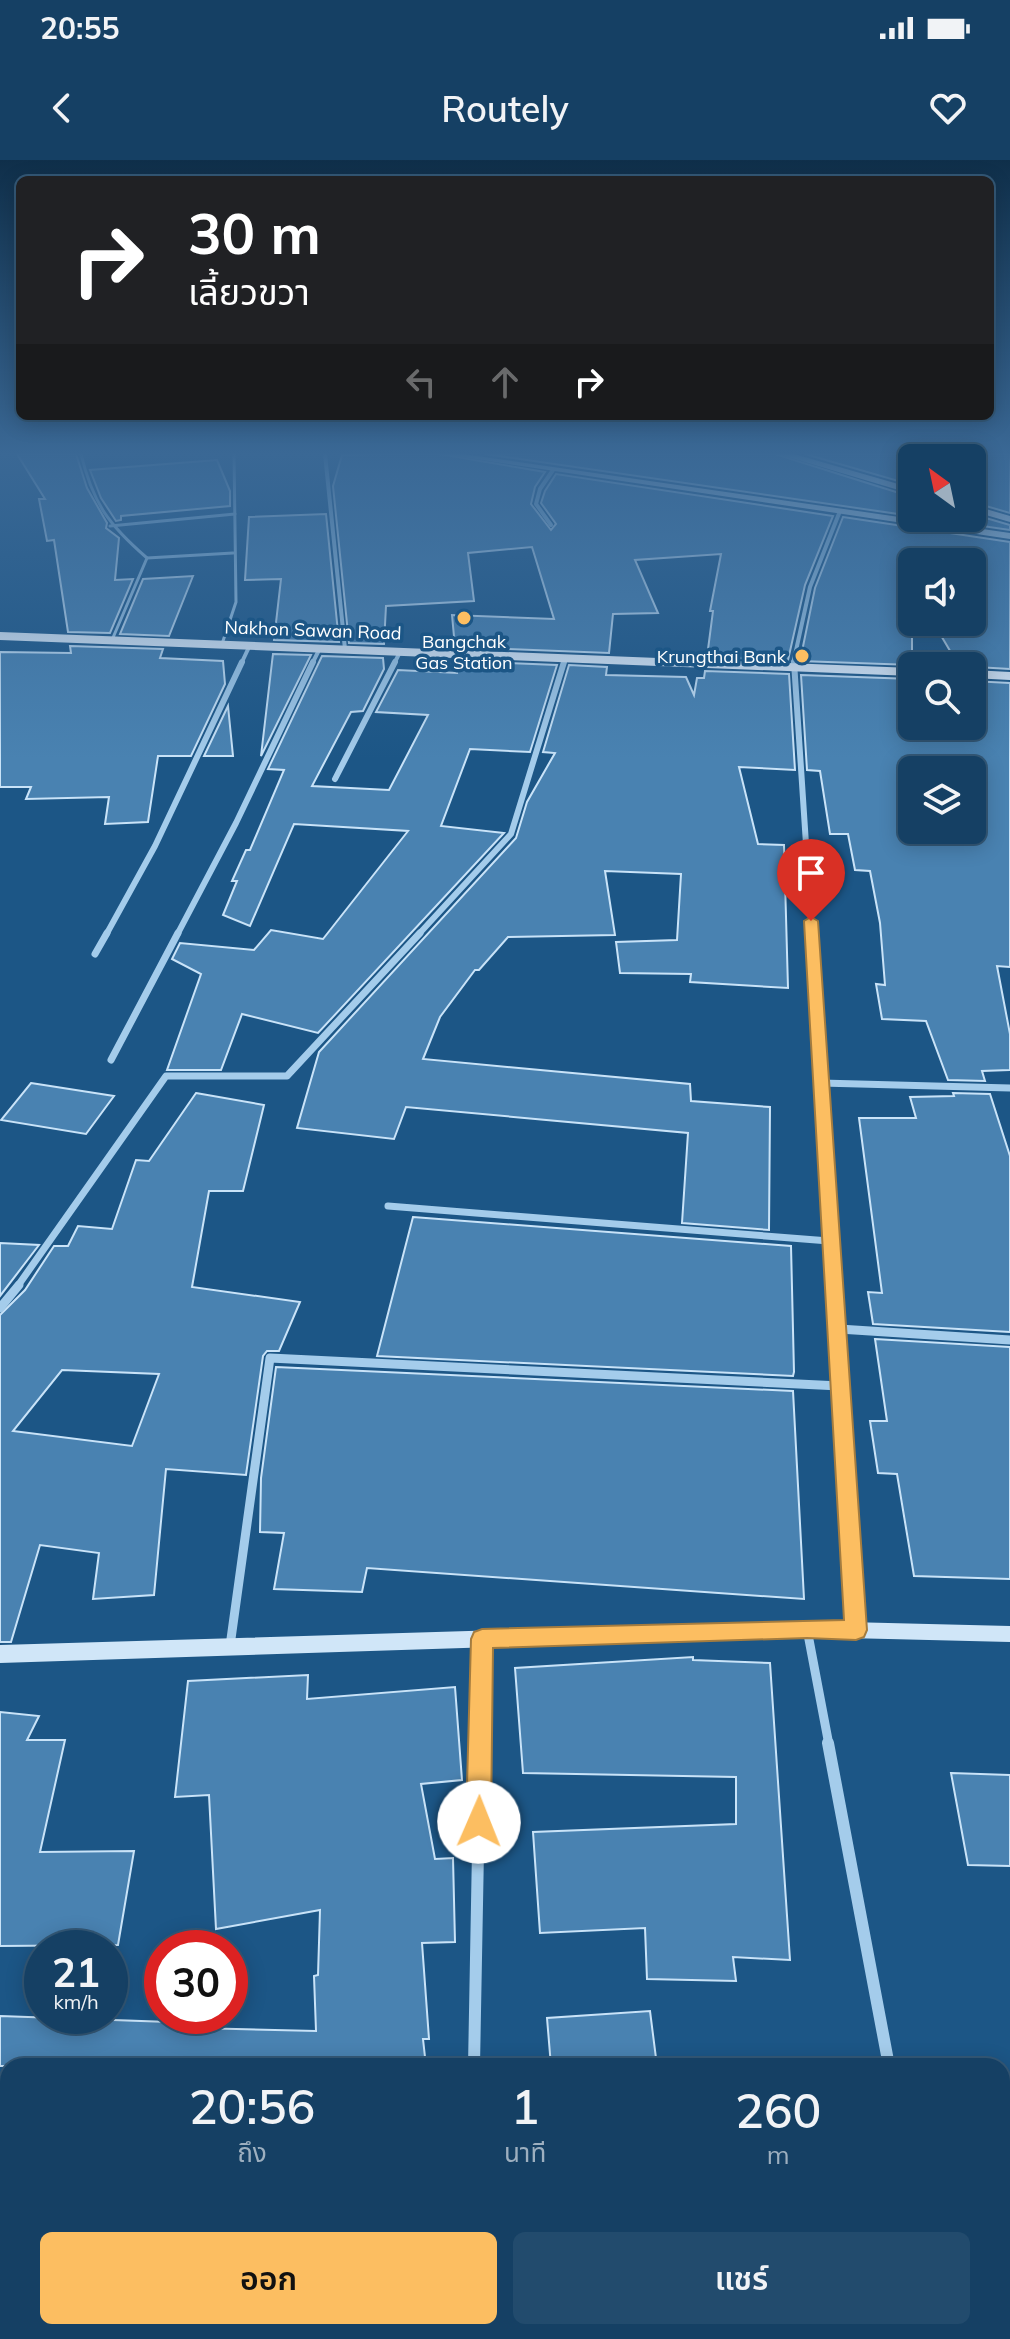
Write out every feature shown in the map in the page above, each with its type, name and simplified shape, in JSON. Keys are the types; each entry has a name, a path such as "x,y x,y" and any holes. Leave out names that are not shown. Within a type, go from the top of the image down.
{"main road":[{"name":"Nakhon Sawan Road","path":"0,636 898,671"},
{"path":"986,675 1010,676"}],"street":[{"path":"335,556 345,649"},
{"path":"821,556 795,638 793,667 806,871 816,970 829,1241 839,1329 856,1630"},
{"path":"95,954 155,846 250,645"},
{"path":"111,1060 236,823 320,648"},
{"path":"335,779 400,652"},
{"path":"0,1308 33,1267 166,1076 287,1076 511,834 565,658"},
{"path":"821,1083 1010,1088"},
{"path":"388,1206 829,1241"},
{"path":"839,1329 1010,1340"},
{"path":"230,1647 270,1358 840,1386"},
{"path":"807,1629 887,2058"},
{"path":"0,1654 807,1629 1010,1634"},
{"path":"474,2058 482,1639"}],"lane":[{"path":"144,556 187,556"},
{"path":"222,644 236,602 233,556"},
{"path":"112,640 147,558"}],"building":[{"path":"56,556 117,556 115,580 133,579 110,633 68,632"},
{"path":"247,556 330,556 339,642 274,640 281,579 245,580"},
{"path":"340,556 468,556 474,601 386,606 384,644 349,643"},
{"path":"535,556 697,556 635,560 658,613 613,614 609,653 455,647 452,615 554,619"},
{"path":"721,556 817,556 805,585 788,660 707,657 713,611 710,611"},
{"path":"828,556 898,556 898,636 912,636 912,652 898,652 898,664 800,661 815,588"},
{"path":"986,556 1010,556 1010,669 986,668 986,652 951,652 941,636 986,636"},
{"path":"193,576 169,636 120,634 143,579"},
{"path":"70,646 163,649 160,658 223,661 225,684 191,756 158,756 148,822 105,824 109,797 26,799 31,787 0,787 0,652 71,653"},
{"path":"273,654 311,655 261,756 272,662"},
{"path":"322,656 383,658 384,669 363,711 351,712 312,786 389,790 428,715 376,712 398,670 457,673 456,661 557,665 530,752 470,749 441,826 504,833 318,1033 242,1014 221,1070 167,1070 201,974 172,959 180,943 254,950 271,930 323,939 408,831 294,824 250,926 223,915 237,881 232,881 246,850 250,850 284,770 268,769"},
{"path":"569,665 607,667 606,675 686,677 694,695 697,678 704,678 705,671 789,674 795,770 739,767 758,844 784,845 788,988 690,982 691,974 620,973 616,942 677,940 681,874 605,871 615,935 508,937 479,970 475,970 440,1017 423,1059 690,1084 691,1101 770,1107 769,1230 682,1223 688,1133 406,1107 394,1139 297,1128 319,1052 516,838 527,802 555,753 543,752"},
{"path":"801,675 898,678 898,740 986,740 986,682 1010,683 1010,967 997,966 1010,1034 1010,1070 982,1071 985,1081 948,1080 926,1021 882,1019 876,984 885,985 880,923 870,871 855,870 848,834 830,834 820,771 807,770"},
{"path":"228,706 233,756 204,756"},
{"path":"31,1083 114,1096 86,1134 1,1120"},
{"path":"196,1093 264,1105 243,1191 209,1191 192,1287 300,1302 279,1351 267,1351 263,1356 246,1475 166,1469 154,1595 93,1599 99,1553 40,1545 11,1642 0,1642 0,1315 25,1290 54,1246 68,1246 78,1226 112,1229 136,1160 149,1161","holes":["62,1370 159,1374 132,1446 13,1431"]},
{"path":"953,1093 990,1094 1010,1156 1010,1332 873,1324 868,1292 882,1293 859,1118 916,1118 910,1097 954,1096"},
{"path":"413,1217 791,1246 793,1376 377,1356"},
{"path":"0,1243 39,1245 0,1296"},
{"path":"875,1339 1010,1347 1010,1579 914,1576 897,1474 878,1473 870,1421 887,1421"},
{"path":"276,1367 793,1391 804,1599 367,1568 362,1592 274,1589 284,1533 260,1532 261,1478"},
{"path":"693,1657 693,1660 770,1663 790,1960 733,1957 736,1981 647,1979 645,1928 540,1933 533,1832 736,1824 736,1777 523,1773 515,1668"},
{"path":"308,1675 307,1699 455,1687 462,1780 421,1784 435,1859 453,1858 455,1942 422,1943 429,2039 423,2039 425,2058 0,2058 0,2016 24,2017 24,2034 128,2034 128,2021 144,2021 144,2034 248,2034 248,2029 316,2031 314,1976 318,1975 320,1910 216,1929 209,1795 175,1797 188,1681"},
{"path":"0,1712 39,1716 27,1740 65,1740 40,1852 134,1851 121,1930 24,1930 24,1946 0,1946"},
{"path":"951,1773 1010,1775 1010,1866 968,1865"},
{"path":"650,2011 656,2058 550,2058 547,2018"}],"place":[{"name":"Bangchak Gas Station","path":"464,618"},
{"name":"Krungthai Bank","path":"802,656"}],"route":[{"path":"479,1822 482,1639 856,1630 811,921"}]}
